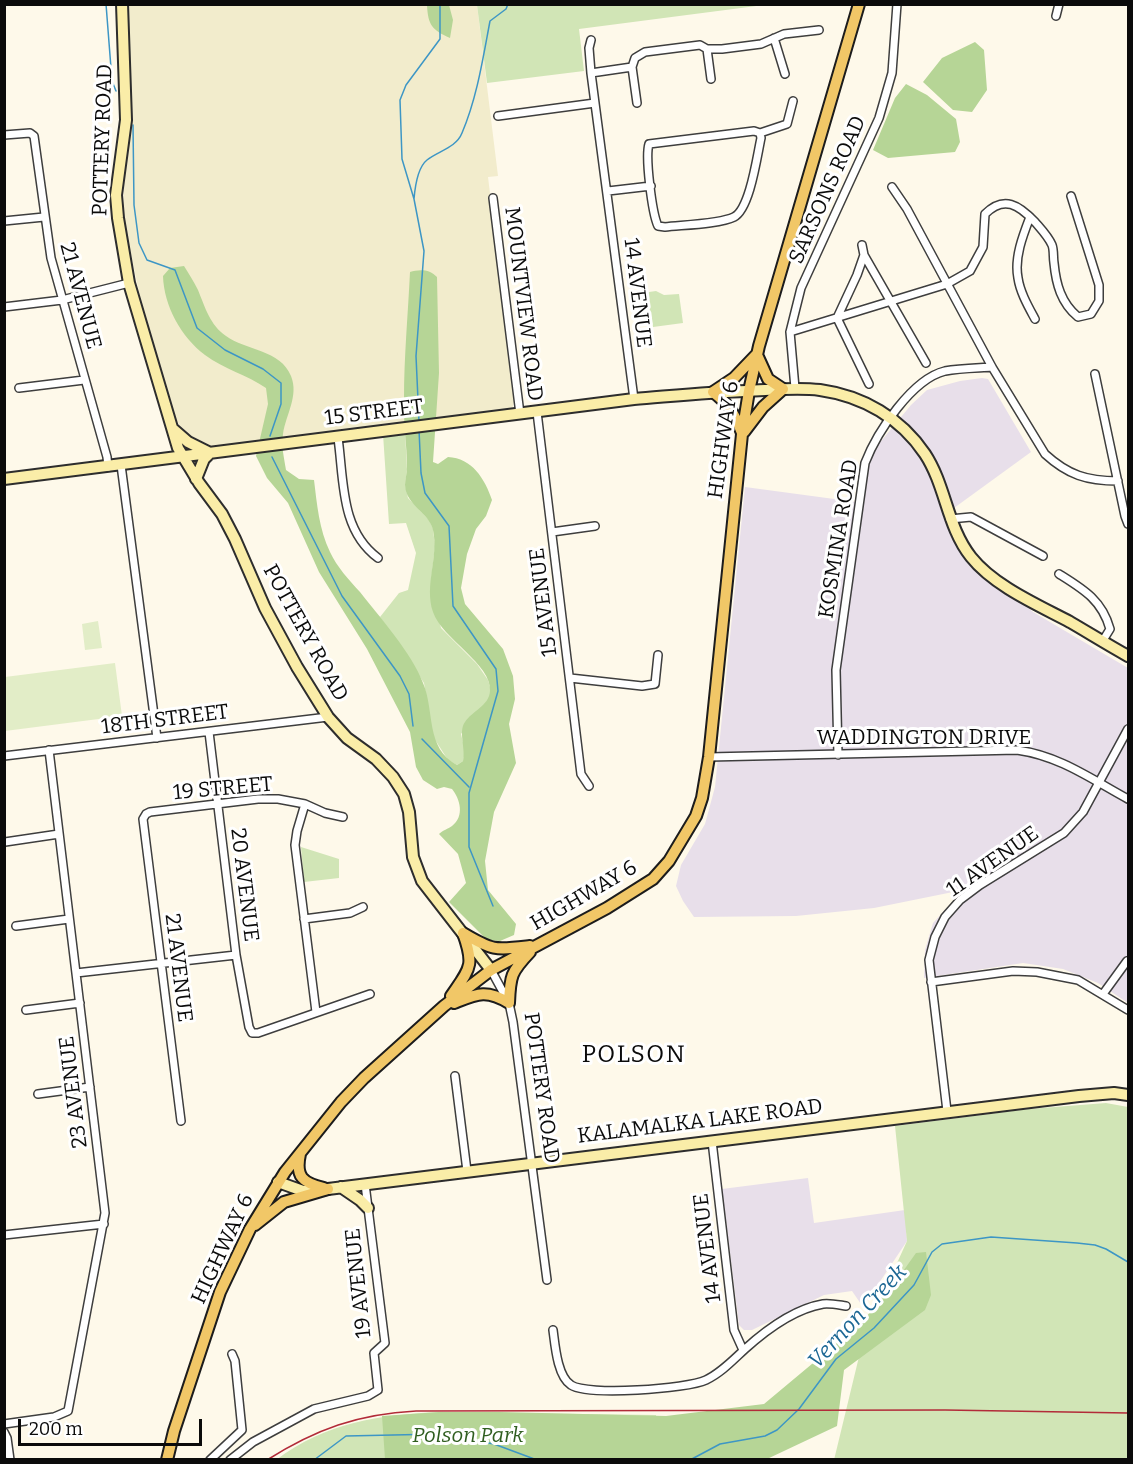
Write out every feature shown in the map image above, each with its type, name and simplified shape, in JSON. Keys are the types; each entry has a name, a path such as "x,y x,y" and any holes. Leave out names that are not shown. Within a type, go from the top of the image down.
{"main road":[{"name":"HIGHWAY 6","path":"167,1460 174,1431 220,1293 250,1229 278,1182 301,1150 364,1078 444,1006 491,970 607,908 653,879 669,861 696,816 702,798 709,757 742,434 749,391 859,4"},
{"path":"758,354 764,374 772,383 783,389 763,407 742,434 729,405 713,392 734,378 758,354"},
{"path":"463,933 482,945 497,949 536,946"},
{"path":"444,1006 468,972 471,957 463,933"},
{"path":"509,1003 510,980 516,968 536,946"},
{"path":"444,1006 484,993 497,995 509,1003"},
{"path":"301,1150 298,1163 302,1178 307,1183 328,1189"},
{"path":"250,1229 284,1202 328,1189"}],"street":[{"name":"POTTERY ROAD","path":"122,4 126,120 116,195 118,218 129,283 172,428 182,456 222,514 265,608 297,667 328,717 347,738 376,759 393,777 404,794 409,812 413,857 422,881 491,970 509,1003 547,1280"},
{"name":"SARSONS ROAD","path":"795,388 790,332 801,288 879,118 892,73 897,4"},
{"path":"1056,16 1059,4"},
{"path":"637,103 632,67 634,58 645,52 700,45 707,49 761,44 784,34 819,30"},
{"path":"774,38 785,74"},
{"name":"14 AVENUE","path":"591,40 589,48 591,73 634,399"},
{"path":"707,49 711,80"},
{"path":"591,73 632,67"},
{"name":"14 AVENUE","path":"760,133 761,138 745,206 736,216 675,226 658,226 654,219 647,150 649,144 754,131 760,133 787,124 793,101"},
{"path":"498,116 595,103"},
{"name":"21 AVENUE","path":"4,135 30,133 34,136 51,258 108,466"},
{"path":"608,191 651,186"},
{"path":"892,187 907,209 992,367 1045,454 1057,465 1077,476 1096,481 1118,481"},
{"path":"790,332 891,303 947,284 970,271 983,247 985,214 994,206 1010,204 1022,207 1046,234 1053,247 1058,288 1068,309 1078,317 1091,314 1099,301 1099,285 1071,196"},
{"name":"MOUNTVIEW ROAD","path":"493,198 520,414"},
{"path":"4,221 44,217"},
{"path":"1030,217 1022,236 1017,277 1035,318"},
{"path":"862,245 864,255 926,363"},
{"path":"837,318 864,255"},
{"path":"4,307 62,300 129,283"},
{"path":"837,318 869,384"},
{"name":"KOSMINA ROAD","path":"838,755 836,670 865,463 873,443 906,396 924,381 945,371 992,367"},
{"path":"1095,374 1128,524"},
{"path":"19,388 84,380"},
{"name":"15 STREET","path":"4,479 634,399 795,388 820,390 842,394 867,403 892,418 912,436 926,456 938,480 956,534 972,558 986,572 1012,590 1128,656"},
{"name":"15 AVENUE","path":"537,412 581,774 589,786"},
{"path":"172,428 188,442 210,453 204,459 196,479"},
{"path":"338,438 349,518 361,543 378,558"},
{"path":"121,465 157,738"},
{"path":"950,519 971,517 1043,556"},
{"path":"552,532 595,526"},
{"path":"1059,573 1083,589 1106,614 1110,629 1102,642"},
{"path":"570,678 642,686 655,684 658,656"},
{"name":"18TH STREET","path":"4,756 328,717"},
{"name":"11 AVENUE","path":"947,1111 929,960 935,937 945,917 960,900 1064,833 1083,812 1128,729"},
{"name":"20 AVENUE","path":"209,732 236,955 249,1027 252,1033 258,1033 315,1012"},
{"name":"23 AVENUE","path":"4,1424 54,1418 68,1411 105,1213 49,750"},
{"name":"WADDINGTON DRIVE","path":"709,757 1017,750 1057,759 1128,799"},
{"name":"19 STREET","path":"142,819 150,812 278,799 305,804 325,813 343,817"},
{"path":"305,804 295,845 315,1012 370,994"},
{"name":"21 AVENUE","path":"142,819 181,1121"},
{"path":"5,842 59,834"},
{"path":"304,919 350,913 363,907"},
{"path":"16,926 69,919"},
{"path":"76,973 236,955"},
{"path":"1104,994 1127,960"},
{"path":"932,982 1013,971 1037,972 1078,980 1128,1010"},
{"path":"26,1010 80,1003"},
{"path":"456,1076 467,1171"},
{"path":"38,1094 90,1087"},
{"name":"KALAMALKA LAKE ROAD","path":"278,1182 303,1191 328,1189 1079,1095 1114,1093 1128,1095"},
{"name":"14 AVENUE","path":"712,1140 734,1330 743,1350"},
{"name":"19 AVENUE","path":"230,1460 253,1442 314,1409 368,1396 378,1390 374,1353 384,1343 365,1184"},
{"path":"340,1187 368,1208"},
{"path":"4,1235 104,1224"},
{"path":"553,1330 562,1372 570,1385 585,1389 660,1390 690,1386 706,1380 722,1371 760,1336 809,1308 826,1304 846,1306"},
{"path":"210,1460 242,1430 235,1361 232,1354"},
{"path":"4,1432 10,1460"}],"shaded area":[{"path":"127,5 477,5 498,176 488,177 515,398 512,409 223,446 209,447 185,435 175,417 142,306 123,217 131,94"},
{"path":"982,378 988,379 1031,452 943,516 957,546 978,571 1022,601 1033,612 1128,668 1128,1003 1098,983 1063,969 1023,963 924,978 925,950 933,923 958,896 953,892 874,908 796,916 694,917 676,886 681,865 705,824 715,787 745,487 864,503 869,465 877,446 911,405 927,390"},
{"path":"808,1178 814,1223 905,1210 907,1241 863,1307 852,1291 824,1295 752,1330 744,1330 739,1325 722,1189"}],"green space":[{"path":"477,4 764,5 579,29 584,71 487,83"},
{"path":"427,5 449,5 453,20 450,38 432,26 428,17"},
{"path":"975,42 984,50 987,90 972,112 953,110 923,82 942,58"},
{"path":"906,84 927,95 956,119 960,142 955,152 888,158 873,150 895,98"},
{"path":"184,266 220,332 234,341 271,356 286,367 291,376 293,398 282,438 286,470 299,479 314,480 321,525 330,552 412,660 427,694 435,739 447,758 457,765 463,761 463,726 468,718 487,701 490,691 483,671 446,632 433,612 430,592 434,550 433,530 427,518 409,498 405,485 407,467 404,383 410,272 424,270 437,277 439,373 433,462 438,464 448,457 464,461 481,477 492,500 486,516 476,529 467,554 461,588 465,604 503,649 513,676 515,699 509,724 516,763 494,812 485,861 488,890 516,924 514,935 500,941 487,940 449,902 466,883 458,854 439,834 452,826 459,817 460,807 457,798 452,789 444,787 437,789 423,780 416,767 410,732 367,649 319,572 288,503 267,478 256,456 268,404 266,388 205,355 188,339 175,320 164,287 163,276 170,268"},
{"path":"656,291 664,295 679,294 683,323 653,327 647,295 649,292"},
{"path":"405,431 407,469 405,485 408,498 430,521 433,529 435,546 431,581 441,628 477,664 488,680 491,690 489,699 461,734 465,751 463,761 457,765 448,760 432,735 424,683 380,617 399,593 408,590 416,553 406,523 389,524 383,434"},
{"path":"98,621 102,648 85,650 82,624"},
{"path":"115,663 122,716 5,731 5,677"},
{"path":"301,847 339,859 339,878 304,882"},
{"path":"1106,1103 1128,1107 1128,1459 834,1460 864,1336 907,1241 895,1126 1029,1109"},
{"path":"926,1252 931,1295 925,1310 844,1370 837,1426 767,1459 385,1459 382,1416 440,1412 500,1412 666,1416 764,1404 855,1328 884,1298 916,1253"},
{"name":"Polson Park","path":"440,1412 656,1415 660,1459 276,1460 314,1437 354,1423 396,1415"}],"waterway":[{"path":"106,4 112,81 116,91"},
{"path":"419,422 416,356 424,251 414,199 402,159 400,100 406,85 440,39 440,4"},
{"path":"414,199 417,178 424,163 451,146 462,133 476,92 490,21 506,9 508,4"},
{"path":"133,125 134,205 139,243 147,260 175,270 197,328 225,350 263,369 281,383 281,404 270,436"},
{"path":"419,430 421,473 425,493 449,526 453,606 496,669 498,691 469,793 469,847 493,906"},
{"path":"272,457 342,596 400,676 409,694 413,726"},
{"path":"422,739 469,787"},
{"name":"Vernon Creek","path":"690,1460 720,1444 765,1436 777,1430 799,1409 836,1359 874,1328 914,1285 932,1252 942,1244 991,1237 1077,1243 1106,1249 1128,1262"},
{"name":"Vernon Creek","path":"314,1460 346,1436 440,1434 494,1444 537,1460"},
{"name":"Vernon Creek","path":"602,1460 645,1460"}],"railway":[{"path":"267,1460 303,1440 338,1425 375,1416 416,1411 945,1410 1128,1413"}],"district":[{"name":"POLSON","path":"634,1055"}]}
